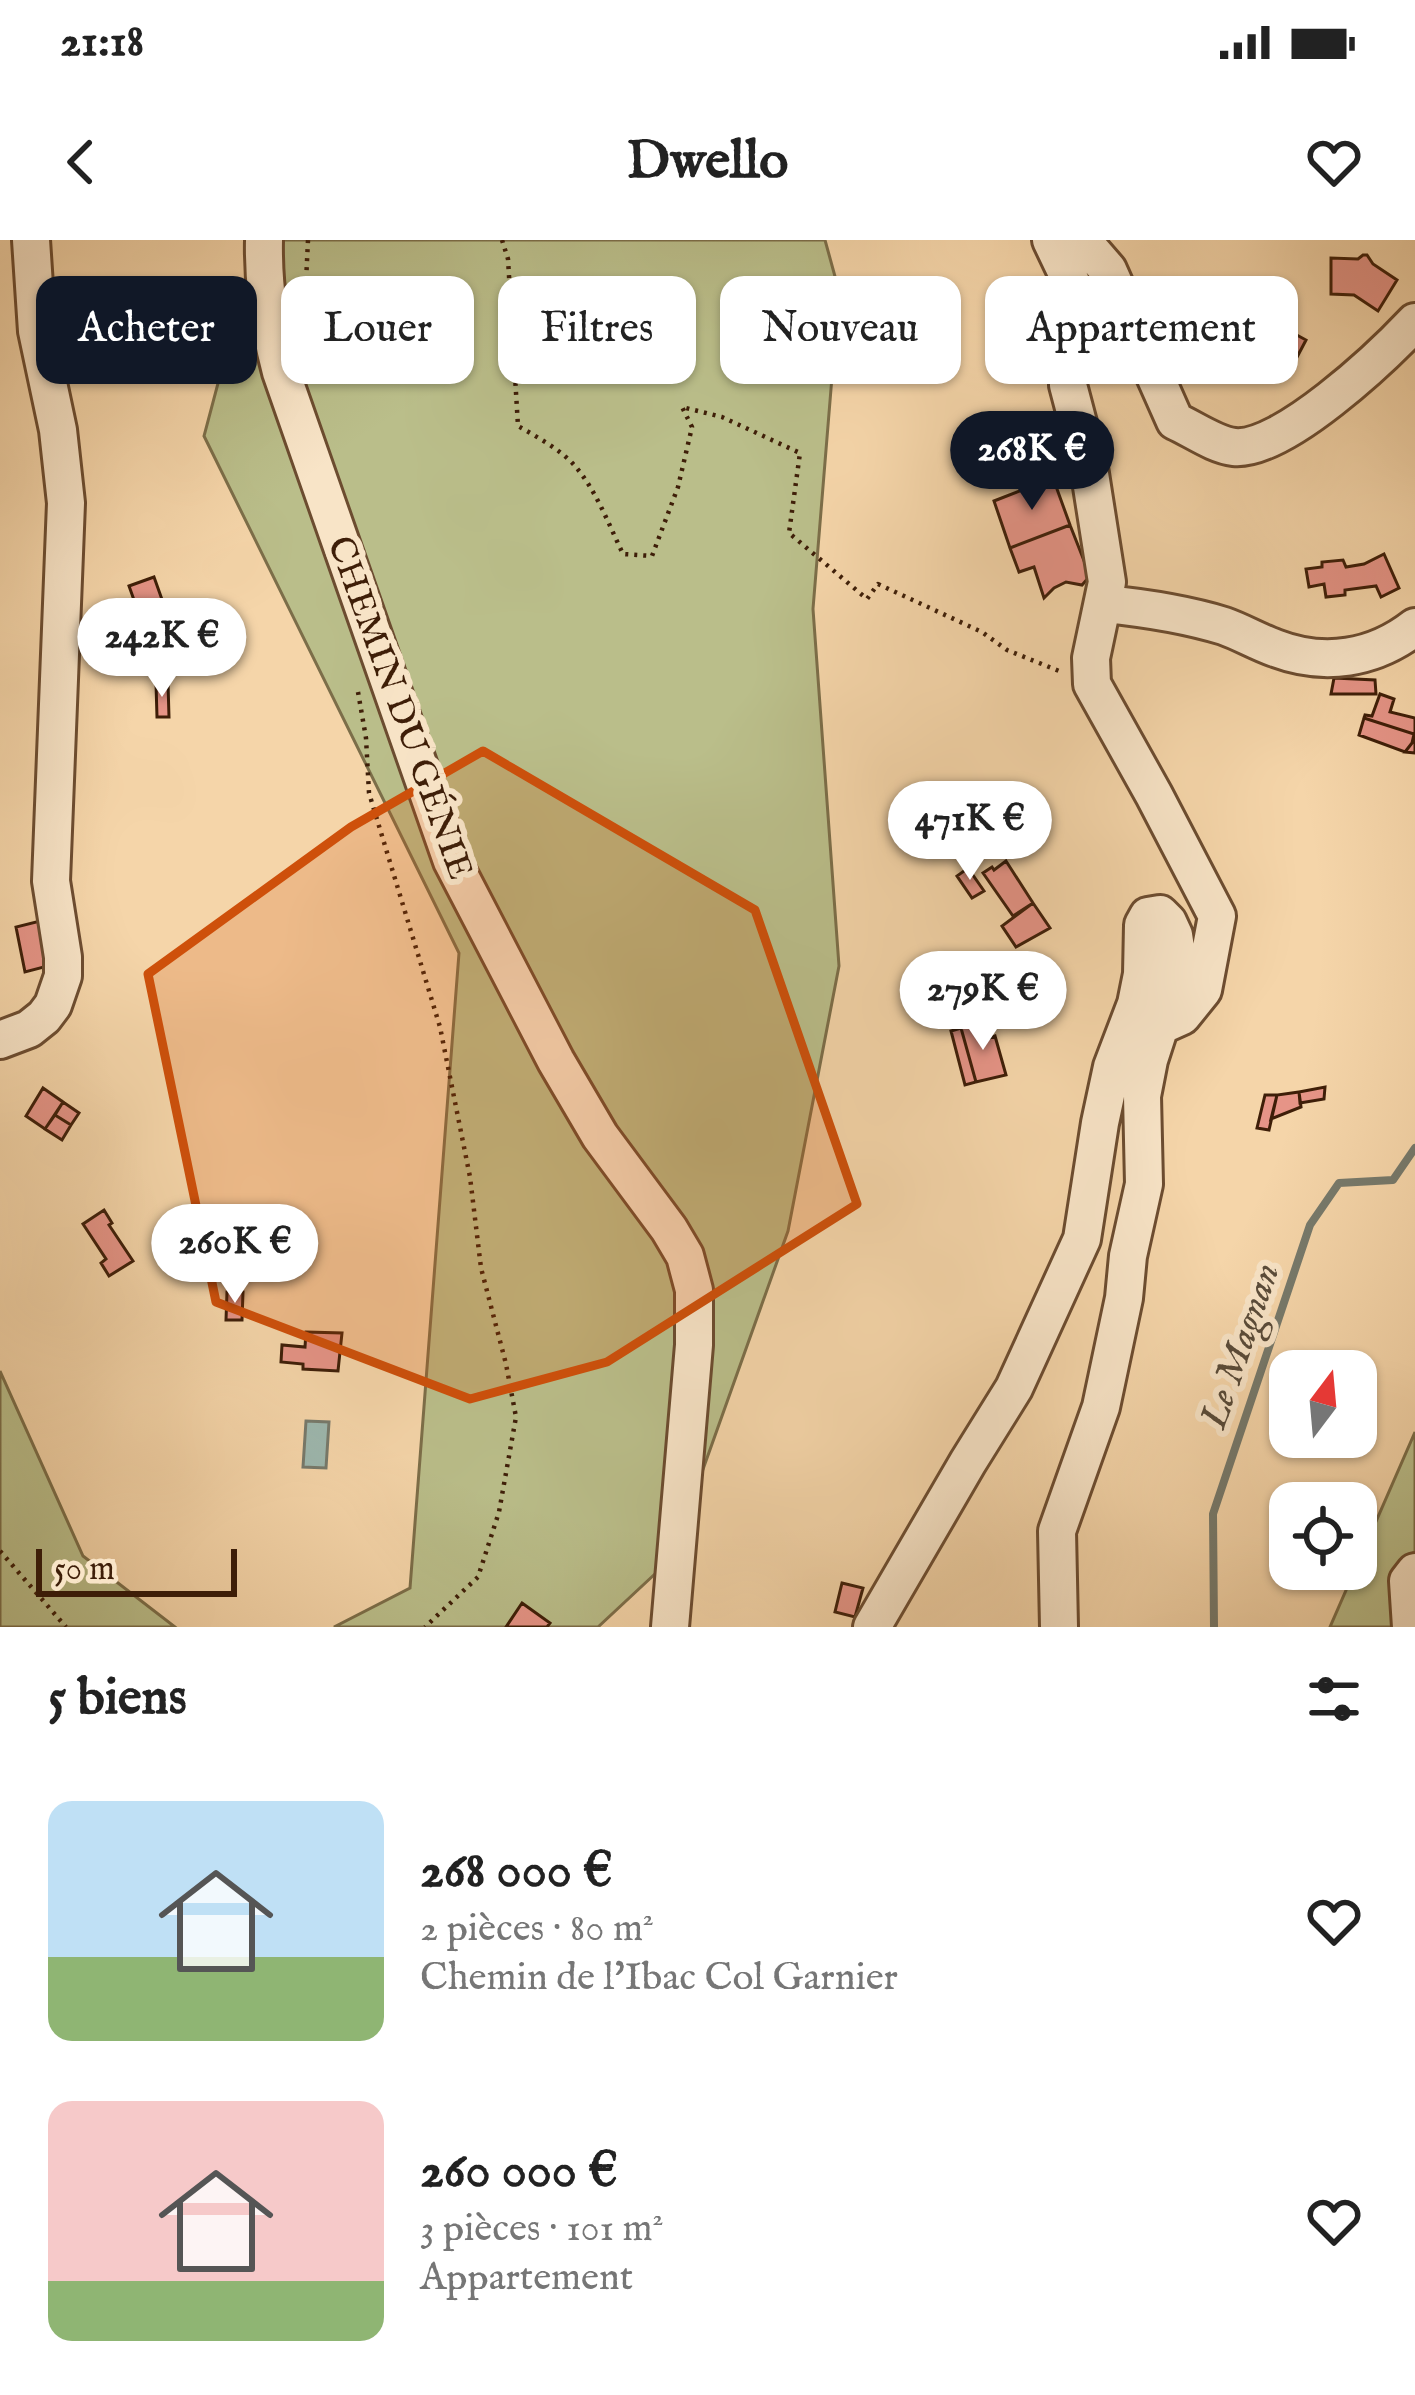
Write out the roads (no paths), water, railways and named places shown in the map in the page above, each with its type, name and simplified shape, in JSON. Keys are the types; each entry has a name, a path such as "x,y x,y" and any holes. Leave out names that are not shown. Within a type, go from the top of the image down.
{"street":[{"path":"0,1040 29,1029 44,1017 63,976 51,881 65,489 38,331 31,240"},
{"name":"CHEMIN DU GÉNIE","path":"264,240 266,302 281,372 452,861 589,1117 685,1256 694,1290 694,1345 670,1627"},
{"path":"1051,240 1071,282 1068,385 1088,461 1107,583 1091,658 1092,684 1217,916 1203,990 1182,1016 1162,1025"},
{"path":"1082,240 1108,270 1175,421 1230,447 1256,446 1279,436 1415,322"},
{"path":"1105,604 1152,609 1226,627 1279,650 1312,658 1341,660 1364,654 1415,627"},
{"path":"872,1627 1014,1388 1082,1239 1112,1067 1142,974 1143,925 1148,916 1160,914 1174,934 1177,955 1142,1096 1144,1184 1115,1341 1101,1407 1057,1531 1059,1627"},
{"path":"1411,1627 1408,1581 1415,1572"}],"water":[{"path":"306,1421 329,1422 326,1468 303,1467"}],"waterway":[{"name":"Le Magnan","path":"1214,1627 1213,1514 1310,1225 1339,1183 1393,1180 1415,1148"}]}
